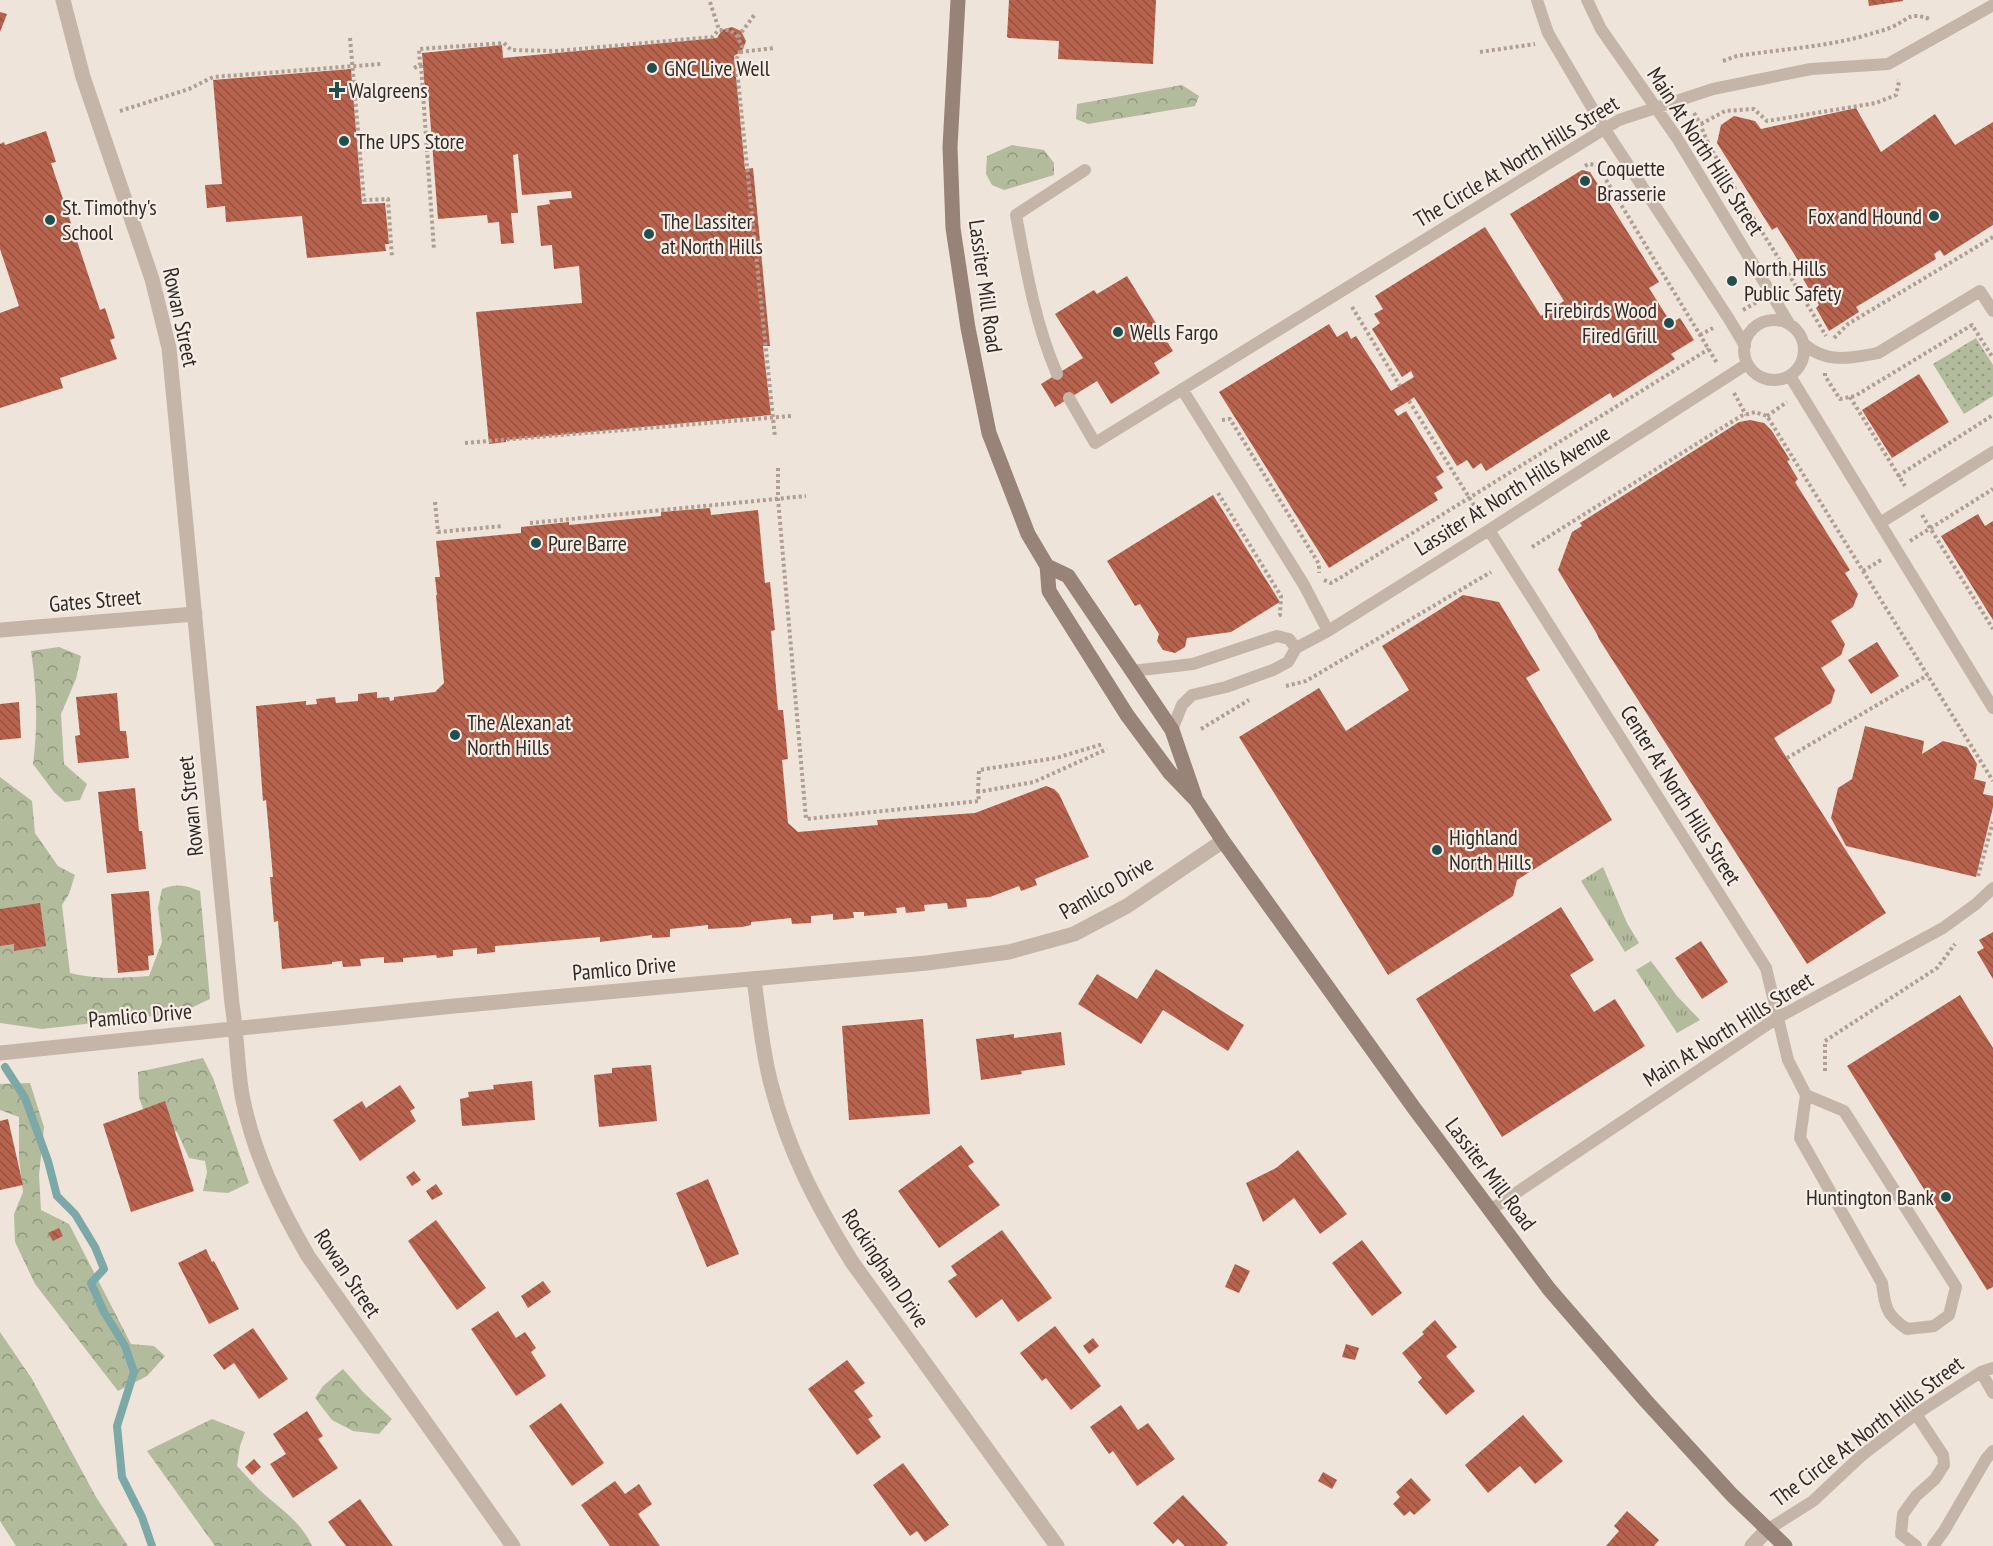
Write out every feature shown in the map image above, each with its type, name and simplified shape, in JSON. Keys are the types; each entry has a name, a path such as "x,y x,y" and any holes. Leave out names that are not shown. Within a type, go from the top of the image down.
{"main road":[{"name":"Lassiter Mill Road","path":"958,0 951,158 953,228 968,328 989,433 1028,534 1047,566 1049,591 1118,702 1170,773 1196,800 1414,1108 1549,1289 1739,1503 1785,1546"},
{"name":"Lassiter Mill Road","path":"1047,566 1068,576 1172,730 1196,800"}],"street":[{"name":"Rowan Street","path":"63,0 83,77 152,279 169,348 242,1095 252,1134 284,1214 308,1256 513,1546"},
{"name":"Gates Street","path":"0,630 195,614"},
{"name":"Pamlico Drive","path":"0,1053 78,1043 454,1006 927,963 1009,952 1074,934 1126,906 1223,841"},
{"name":"Rockingham Drive","path":"754,980 762,1041 771,1083 789,1140 806,1183 852,1262 1057,1546"},
{"path":"1752,1546 1767,1530"}],"lane":[{"path":"1537,0 1548,33 1604,128 1745,346"},
{"name":"Main At North Hills Street","path":"1587,0 1601,29 1677,138 1790,325 1797,330 1804,344 1811,351 1839,359 1878,353 1980,291 1993,311"},
{"name":"The Circle At North Hills Street","path":"1069,398 1095,443 1604,128 1635,113 1713,89 1811,69 1888,64 1993,4"},
{"path":"1057,374 1047,351 1028,278 1016,214 1084,170"},
{"path":"1790,325 1781,321 1762,323 1748,336 1745,355 1753,372 1771,380 1781,380 1790,376 1802,362 1804,344"},
{"name":"Lassiter At North Hills Avenue","path":"1172,730 1182,705 1192,695 1226,687 1273,670 1288,662 1296,648 1328,631 1489,530 1748,364"},
{"path":"1790,376 1993,708"},
{"path":"1182,389 1304,585 1328,631"},
{"path":"1880,523 1993,452"},
{"name":"Center At North Hills Street","path":"1489,530 1766,968 1788,1060 1806,1095"},
{"path":"1132,671 1192,664 1277,636 1289,639 1296,648"},
{"name":"Main At North Hills Street","path":"1489,1211 1777,1018 1943,928 1976,904 1993,888"},
{"path":"1806,1095 1844,1111 1956,1287 1949,1315 1934,1326 1907,1329 1893,1320 1885,1307 1882,1283 1800,1138 1806,1095"},
{"path":"1987,1370 1993,1393"},
{"name":"The Circle At North Hills Street","path":"1767,1530 1813,1501 1861,1456 1916,1414 1987,1370"},
{"path":"1916,1414 1943,1455 1944,1465 1935,1479 1916,1496 1903,1514 1901,1534 1916,1546"},
{"path":"1933,1546 1944,1532 1986,1459 1993,1451"}],"path":[{"path":"711,3 719,30"},
{"path":"738,37 755,14"},
{"path":"1723,61 1737,56 1843,41 1892,27 1909,16 1930,19 1938,14"},
{"path":"434,250 419,49 504,43 511,50 556,51 712,37 719,30 730,30 738,37 742,47 736,60 775,437"},
{"path":"350,38 364,200 388,199 392,258"},
{"path":"1479,52 1539,43"},
{"path":"740,52 775,48"},
{"path":"120,111 189,89 213,77 381,64"},
{"path":"1888,64 1899,82 1896,95 1876,103 1767,121 1754,109 1725,111 1701,124 1713,152 1794,280 1830,343 1848,324 1993,237"},
{"path":"414,68 420,65"},
{"path":"1579,169 1588,164 1597,165 1718,364"},
{"path":"1700,335 1794,280"},
{"path":"1352,307 1400,386"},
{"path":"1825,376 1840,399 1855,396 1972,326 1993,358"},
{"path":"1220,420 1230,418 1319,564 1319,579 1331,583 1709,349"},
{"path":"1850,397 1898,476 1993,415"},
{"path":"1409,401 1489,530"},
{"path":"1532,547 1741,416 1755,412 1767,416 1993,781"},
{"path":"465,443 792,416"},
{"path":"778,468 778,499 806,819 979,801 979,770 1056,758 1103,744"},
{"path":"1993,489 1931,529 1993,629"},
{"path":"1218,493 1281,596 1280,615"},
{"path":"530,523 806,496"},
{"path":"435,502 438,532 503,526"},
{"path":"1278,688 1306,681 1491,572"},
{"path":"1787,758 1928,675"},
{"path":"1201,729 1259,695"},
{"path":"978,792 1034,782 1107,749"},
{"path":"1977,882 1993,822"},
{"path":"1824,1071 1825,1041 1937,968 1958,940"}],"green space":[{"path":"1182,85 1199,96 1195,106 1088,124 1076,119 1077,104"},
{"path":"1012,145 1044,150 1054,163 1054,175 1004,190 992,185 986,174 987,156"},
{"path":"1976,338 1993,365 1993,396 1964,414 1933,364"},
{"path":"59,647 81,656 76,679 61,714 64,764 87,784 80,800 65,802 54,792 33,764 36,708 31,651"},
{"path":"0,777 32,801 35,833 58,866 75,875 69,894 62,905 70,973 100,978 149,976 162,942 158,908 162,889 177,885 185,886 200,891 210,999 180,1013 42,1029 0,1023"},
{"path":"1603,867 1627,923 1639,943 1625,952 1581,881"},
{"path":"1651,961 1677,996 1700,1020 1677,1033 1636,970"},
{"path":"203,1058 213,1078 249,1183 228,1193 203,1191 207,1172 205,1161 189,1158 177,1132 148,1124 139,1097 138,1072"},
{"path":"30,1083 44,1127 39,1175 41,1210 69,1224 131,1344 154,1346 165,1356 147,1376 118,1391 35,1284 15,1242 14,1214 23,1192 19,1158 19,1117 0,1110 0,1084"},
{"path":"0,1332 32,1379 96,1497 128,1546 16,1546 0,1521"},
{"path":"343,1369 392,1419 379,1434 353,1431 332,1420 315,1398 323,1386"},
{"path":"212,1419 245,1432 237,1466 260,1491 303,1530 312,1546 215,1546 147,1451"}],"building":[{"path":"1009,0 1156,0 1153,64 1058,59 1059,41 1009,38 1007,37"},
{"path":"1868,0 1903,0 1903,1 1869,6"},
{"path":"0,12 7,14 0,32"},
{"name":"The Lassiter at North Hills","path":"732,27 741,31 746,41 742,51 734,56 745,169 753,168 770,346 763,346 771,415 506,440 506,442 489,444 476,312 582,303 579,266 554,269 552,245 541,246 537,206 550,204 549,200 572,198 571,191 522,195 518,154 513,155 518,213 511,213 514,243 501,244 499,222 488,223 487,215 438,219 428,91 425,91 422,53 502,45 503,58 717,38 722,30"},
{"path":"351,69 362,204 385,203 389,244 385,244 386,251 307,258 302,216 226,222 225,206 207,208 205,185 222,184 213,80"},
{"path":"1856,108 1881,152 1935,114 1955,145 1993,122 1993,225 1944,256 1940,250 1934,254 1936,259 1856,307 1859,312 1829,331 1816,308 1819,305 1803,279 1808,276 1777,227 1772,230 1717,143 1721,125 1734,116 1755,121 1761,129"},
{"path":"46,131 56,162 51,163 100,310 105,308 115,338 110,340 117,359 60,378 63,388 0,408 0,313 19,306 0,249 0,144 4,142 5,145"},
{"path":"1582,170 1590,172 1659,282 1649,288 1671,323 1680,318 1694,340 1671,354 1675,359 1613,398 1610,393 1486,471 1481,463 1473,469 1467,460 1457,466 1414,397 1394,410 1398,416 1406,411 1444,472 1436,477 1443,488 1434,493 1438,500 1329,568 1219,392 1329,324 1337,337 1347,331 1351,339 1356,336 1391,391 1414,377 1411,371 1402,377 1372,329 1380,323 1374,314 1383,309 1375,296 1485,227 1541,316 1564,301 1510,214"},
{"path":"1127,276 1173,351 1154,363 1160,373 1111,404 1097,381 1055,407 1041,384 1083,358 1055,314 1094,290 1097,294"},
{"path":"1919,374 1949,422 1892,458 1862,410"},
{"path":"1750,420 1764,423 1772,431 1790,460 1787,461 1798,479 1795,482 1850,570 1845,573 1858,594 1853,607 1831,621 1845,644 1841,655 1821,668 1835,690 1831,703 1774,738 1886,913 1807,964 1599,639 1558,570 1572,532 1582,526 1580,523 1739,422"},
{"path":"1213,495 1280,602 1231,632 1187,638 1185,647 1175,653 1163,650 1157,641 1159,634 1140,604 1135,606 1107,561"},
{"name":"The Alexan at North Hills","path":"710,508 711,515 758,510 765,583 770,582 775,630 771,631 778,710 783,710 788,759 782,760 788,823 798,832 878,825 877,820 975,813 1046,786 1059,794 1089,857 1035,879 1037,885 1021,891 1019,886 990,897 966,899 967,907 948,909 947,903 924,905 925,911 906,913 905,907 896,908 897,913 864,916 864,912 853,912 854,918 833,920 833,914 811,916 811,923 792,924 791,918 751,922 751,925 742,927 708,929 708,925 670,929 670,937 652,938 652,935 600,942 600,937 495,946 495,952 477,954 477,948 453,950 453,956 403,958 403,962 384,963 384,957 360,959 361,966 343,967 342,961 282,969 278,921 274,922 270,877 273,877 266,800 263,801 256,706 306,701 306,705 317,704 316,699 335,697 336,703 358,701 358,694 377,692 377,698 389,697 390,701 394,700 394,697 435,692 444,683 436,595 435,577 440,577 436,541 521,533 521,527 661,516 661,512"},
{"path":"1978,514 1985,526 1993,521 1993,620 1941,536"},
{"name":"Highland North Hills","path":"1463,595 1499,602 1540,670 1526,678 1612,820 1517,880 1513,896 1388,975 1239,737 1319,688 1346,731 1409,690 1382,646"},
{"path":"1877,642 1899,676 1871,694 1848,660"},
{"path":"117,693 120,731 126,731 129,758 78,763 75,736 80,735 76,697"},
{"path":"19,702 21,738 0,740 0,704"},
{"path":"1865,726 1924,741 1922,754 1943,741 1967,747 1977,764 1974,779 1986,782 1983,794 1993,796 1993,807 1976,877 1846,846 1831,818 1838,788 1852,779"},
{"path":"135,788 139,831 142,831 146,869 107,873 98,792"},
{"path":"149,891 154,955 148,956 149,970 118,973 111,894"},
{"path":"40,903 46,946 14,951 14,944 0,946 0,909"},
{"path":"1561,907 1594,960 1570,975 1594,1012 1615,999 1645,1046 1502,1137 1416,999"},
{"path":"1993,932 1993,979 1977,952 1984,948 1979,940"},
{"path":"1701,941 1728,982 1702,999 1675,958"},
{"path":"1156,969 1244,1025 1228,1051 1163,1010 1141,1044 1078,1004 1097,974 1137,999"},
{"path":"1960,995 1993,1048 1993,1287 1987,1290 1847,1066"},
{"path":"923,1019 930,1114 849,1120 842,1026"},
{"path":"1061,1032 1065,1065 1021,1071 1022,1074 981,1080 976,1039 1014,1034 1014,1038"},
{"path":"651,1065 657,1121 599,1127 594,1075 612,1073 612,1068"},
{"path":"532,1081 535,1120 462,1126 460,1099 469,1097 468,1092 494,1089 493,1085"},
{"path":"400,1085 415,1108 410,1111 416,1121 360,1161 333,1120 362,1101 366,1108"},
{"path":"165,1101 194,1191 131,1212 103,1124"},
{"path":"8,1119 23,1185 0,1190 0,1121"},
{"path":"961,1145 974,1162 968,1166 1000,1205 939,1248 898,1191"},
{"path":"1298,1150 1347,1214 1320,1234 1294,1198 1263,1222 1246,1183 1276,1168"},
{"path":"414,1171 421,1180 412,1186 406,1177"},
{"path":"708,1179 739,1254 707,1267 676,1193"},
{"path":"436,1184 443,1194 432,1200 426,1191"},
{"path":"436,1220 486,1288 457,1310 408,1241"},
{"path":"59,1228 63,1236 53,1241 48,1233"},
{"path":"1002,1230 1052,1298 1018,1322 1002,1299 976,1318 948,1281 957,1275 951,1266"},
{"path":"1362,1240 1402,1293 1372,1316 1332,1263"},
{"path":"206,1249 239,1309 209,1324 178,1263"},
{"path":"1235,1264 1250,1271 1239,1293 1225,1287"},
{"path":"543,1281 551,1292 528,1308 521,1296"},
{"path":"498,1311 516,1338 525,1332 536,1348 531,1352 546,1376 516,1396 471,1329"},
{"path":"1435,1320 1457,1347 1446,1356 1475,1391 1446,1415 1418,1382 1422,1378 1402,1353 1424,1334 1422,1332"},
{"path":"1055,1326 1101,1386 1071,1410 1046,1378 1042,1381 1020,1353"},
{"path":"253,1328 288,1379 259,1399 234,1363 224,1370 213,1355"},
{"path":"1093,1338 1099,1346 1089,1354 1083,1346"},
{"path":"1346,1344 1359,1348 1355,1360 1342,1357"},
{"path":"847,1360 865,1383 854,1391 873,1416 868,1419 881,1437 857,1455 808,1389"},
{"path":"561,1403 604,1463 572,1486 529,1426"},
{"path":"1121,1405 1138,1430 1148,1423 1175,1459 1137,1486 1113,1451 1109,1454 1090,1427"},
{"path":"307,1411 323,1436 318,1439 338,1468 293,1498 270,1464 286,1454 273,1434"},
{"path":"1523,1415 1563,1461 1535,1484 1520,1466 1488,1493 1465,1465"},
{"path":"254,1459 261,1467 252,1475 245,1467"},
{"path":"903,1463 949,1525 925,1542 917,1531 910,1536 873,1485"},
{"path":"1323,1472 1337,1480 1332,1489 1318,1481"},
{"path":"1411,1478 1431,1500 1414,1515 1410,1511 1404,1516 1393,1504 1400,1497 1396,1492"},
{"path":"615,1481 625,1494 639,1484 652,1504 638,1514 660,1546 610,1546 581,1505"},
{"path":"1183,1495 1228,1543 1225,1546 1185,1546 1178,1539 1173,1544 1153,1523"},
{"path":"360,1499 393,1546 346,1546 328,1522"},
{"path":"1627,1511 1659,1540 1654,1546 1606,1546 1619,1531 1614,1526"}],"waterway":[{"path":"5,1067 25,1098 48,1161 57,1196 75,1214 95,1247 104,1269 91,1283 104,1312 125,1346 134,1372 117,1426 122,1477 142,1517 152,1546"}],"place":[{"name":"GNC Live Well","path":"652,68"},
{"name":"Walgreens","path":"337,90"},
{"name":"The UPS Store","path":"344,141"},
{"name":"Coquette Brasserie","path":"1585,181"},
{"name":"Fox and Hound","path":"1934,216"},
{"name":"St. Timothy's School","path":"50,220"},
{"name":"The Lassiter at North Hills","path":"649,234"},
{"name":"North Hills Public Safety","path":"1732,281"},
{"name":"Firebirds Wood Fired Grill","path":"1669,323"},
{"name":"Wells Fargo","path":"1118,332"},
{"name":"Pure Barre","path":"536,543"},
{"name":"The Alexan at North Hills","path":"455,735"},
{"name":"Highland North Hills","path":"1437,850"},
{"name":"Huntington Bank","path":"1946,1197"}]}
